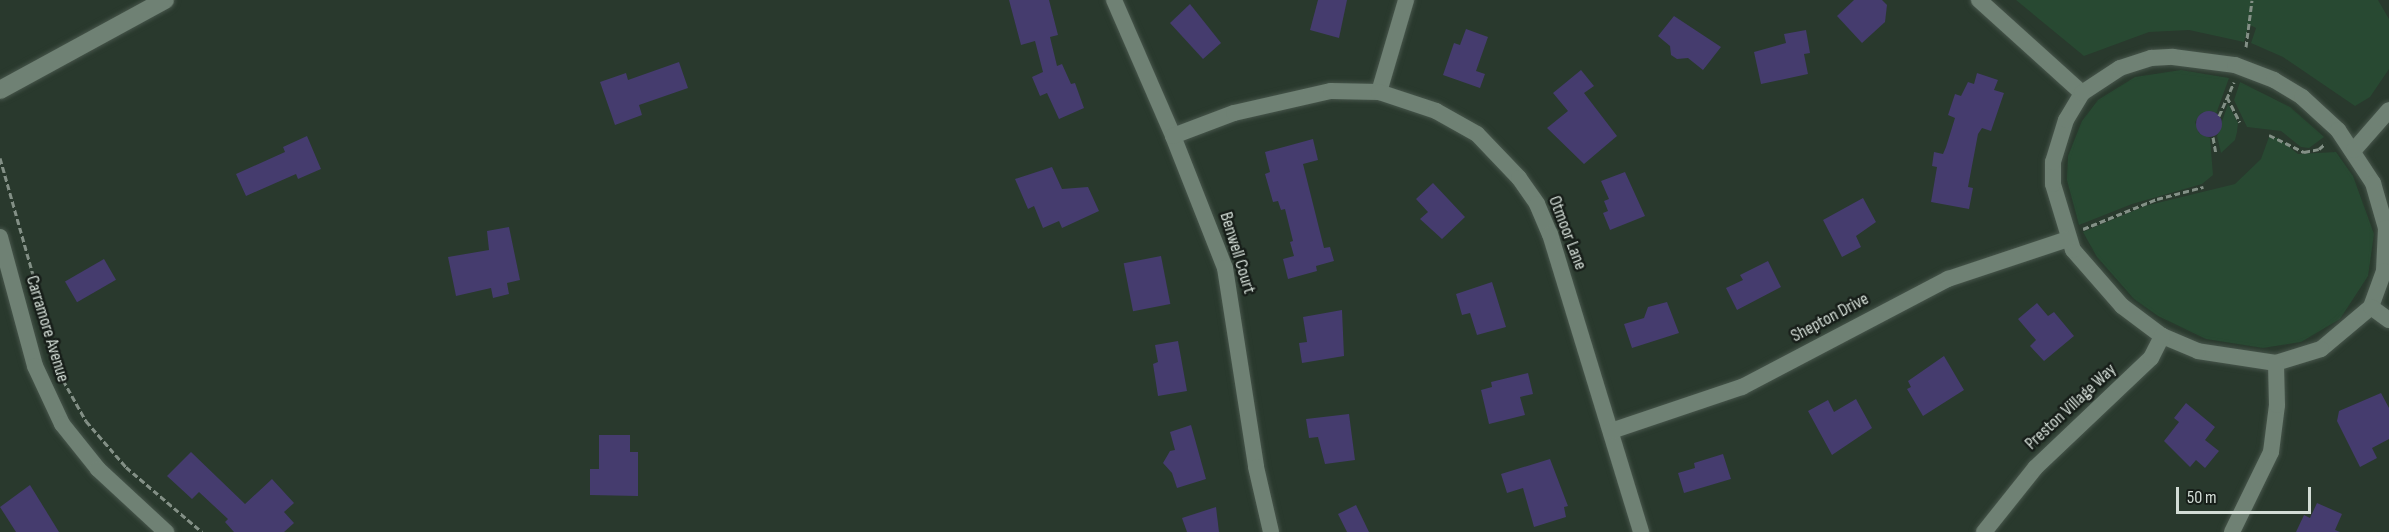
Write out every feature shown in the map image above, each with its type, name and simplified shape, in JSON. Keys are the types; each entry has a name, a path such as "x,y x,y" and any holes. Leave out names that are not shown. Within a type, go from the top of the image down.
{"street":[{"path":"0,90 165,0"},
{"name":"Benwell Court","path":"1114,0 1173,136 1227,276 1256,467 1271,532"},
{"path":"1379,92 1406,0"},
{"path":"1979,0 2082,93"},
{"path":"2207,59 2239,67 2283,86 2325,117 2354,150 2373,183 2386,228 2384,271 2371,307 2334,342 2305,356 2276,363 2225,358 2162,336 2109,295 2056,203 2053,162 2066,120 2082,93 2120,68 2143,60 2207,59"},
{"name":"Otmoor Lane","path":"1173,136 1286,99 1331,91 1379,92 1436,111 1477,134 1499,155 1537,204 1561,266 1641,532"},
{"path":"2354,150 2389,110"},
{"name":"Shepton Drive","path":"1611,431 1742,387 1948,279 2075,234"},
{"name":"Carramore Avenue","path":"0,237 35,366 62,424 98,469 166,532"},
{"path":"2371,307 2389,320"},
{"name":"Preston Village Way","path":"1984,532 2035,468 2151,358 2162,336"},
{"path":"2232,532 2271,453 2277,405 2276,363"},
{"name":"Preston Village Way","path":"2001,532 2006,507"}],"path":[{"path":"2246,47 2252,0"},
{"path":"2219,116 2234,81"},
{"path":"2227,97 2240,122"},
{"path":"2270,135 2304,152 2319,149 2329,140"},
{"path":"2213,137 2216,154"},
{"path":"0,158 63,380 86,421 126,467 202,532"},
{"path":"2075,234 2157,199 2203,187"}],"green space":[{"path":"2016,0 2378,0 2389,19 2389,69 2370,97 2355,106 2283,57 2251,43 2256,28 2249,25 2244,42 2189,30 2149,32 2084,56"},
{"path":"2181,70 2229,78 2216,114 2212,111 2201,113 2195,122 2199,133 2210,138 2213,175 2202,184 2132,204 2079,225 2067,180 2068,156 2082,121 2098,100 2135,77"},
{"path":"2240,82 2290,107 2324,137 2309,148 2301,147 2281,131 2247,127 2234,100"},
{"path":"2228,104 2238,123 2237,132 2235,140 2221,153 2217,136"},
{"path":"2269,137 2278,138 2298,154 2336,152 2353,176 2374,234 2368,276 2340,319 2301,342 2263,348 2206,339 2158,316 2134,299 2097,257 2083,232 2145,206 2235,184 2261,159"}],"building":[{"path":"1009,0 1049,0 1058,35 1050,37 1057,66 1062,64 1071,84 1075,83 1084,108 1059,119 1047,93 1040,96 1032,77 1043,72 1035,41 1021,45"},
{"path":"1318,0 1347,0 1339,38 1310,30"},
{"path":"1854,0 1882,0 1887,5 1885,22 1862,43 1837,16"},
{"path":"1190,4 1221,43 1203,59 1170,23"},
{"path":"1674,16 1721,47 1703,70 1688,58 1677,59 1671,55 1670,46 1658,36"},
{"path":"1466,29 1488,37 1476,71 1485,74 1480,88 1443,75 1454,43 1460,45"},
{"path":"1806,30 1810,53 1804,54 1808,74 1761,84 1754,52 1786,43 1784,34"},
{"path":"679,62 688,88 639,105 642,115 615,125 600,82 626,73 628,80"},
{"path":"1581,70 1594,86 1584,93 1617,136 1584,164 1547,128 1568,111 1553,93"},
{"path":"1977,73 1998,80 1994,90 2004,93 1991,131 1982,128 1978,134 1968,187 1973,188 1969,209 1931,202 1937,167 1932,166 1934,152 1943,154 1946,147 1955,118 1948,115 1955,94 1961,96 1968,82 1974,84"},
{"path":"2209,111 2218,115 2222,124 2218,133 2209,137 2200,133 2196,124 2200,115"},
{"path":"307,136 321,169 298,179 296,174 246,196 236,174 285,152 283,147"},
{"path":"1313,139 1318,160 1303,164 1324,248 1330,247 1334,261 1316,266 1317,271 1288,279 1283,259 1294,256 1290,242 1293,241 1285,209 1281,210 1278,201 1273,202 1265,174 1270,172 1265,152"},
{"path":"1052,167 1062,189 1088,187 1099,211 1062,228 1059,221 1043,228 1034,206 1028,209 1015,179"},
{"path":"1625,172 1645,216 1610,230 1603,213 1608,211 1604,201 1609,199 1601,181"},
{"path":"1433,183 1465,217 1442,239 1420,219 1428,212 1416,199"},
{"path":"1863,198 1876,222 1856,236 1861,247 1842,257 1823,220"},
{"path":"509,227 520,280 507,283 509,294 493,298 491,288 456,296 448,257 489,250 487,231"},
{"path":"1161,256 1170,304 1133,311 1124,263"},
{"path":"104,259 116,280 77,302 65,282"},
{"path":"1768,261 1781,287 1737,310 1726,288 1743,280 1740,275"},
{"path":"1492,282 1506,327 1477,335 1470,313 1462,315 1456,294"},
{"path":"1667,302 1679,333 1632,348 1624,324 1644,318 1648,307"},
{"path":"2037,303 2048,316 2054,312 2074,336 2044,361 2030,346 2036,340 2018,319"},
{"path":"1342,310 1344,356 1302,363 1299,343 1307,342 1303,317"},
{"path":"1178,341 1187,391 1158,396 1153,364 1158,362 1155,345"},
{"path":"1944,356 1964,390 1923,416 1907,389 1911,387 1908,381"},
{"path":"1528,373 1533,394 1520,397 1525,415 1489,424 1481,390 1492,387 1491,382"},
{"path":"2381,393 2389,408 2389,439 2372,448 2377,458 2360,467 2337,421 2339,411"},
{"path":"1856,399 1872,428 1832,455 1808,411 1828,400 1834,412"},
{"path":"2186,403 2215,427 2205,440 2219,451 2205,468 2196,460 2190,467 2164,441 2179,422 2174,418"},
{"path":"1349,414 1355,460 1325,464 1318,437 1309,438 1306,419"},
{"path":"1191,425 1206,479 1177,488 1172,473 1163,463 1170,451 1175,450 1170,432"},
{"path":"599,435 630,435 630,452 638,452 638,496 590,495 590,469 599,469"},
{"path":"191,452 245,504 272,479 294,503 284,512 294,523 284,532 234,532 225,522 228,519 199,492 192,499 167,476"},
{"path":"1723,454 1731,479 1684,493 1678,473 1695,468 1694,463"},
{"path":"1550,459 1568,506 1564,507 1566,517 1534,527 1523,488 1507,493 1501,474"},
{"path":"30,485 59,532 16,532 0,507"},
{"path":"2317,503 2342,514 2335,530 2340,532 2296,532 2304,515 2310,518"},
{"path":"1356,505 1369,532 1347,532 1338,514"},
{"path":"1216,507 1219,532 1187,532 1182,518"}]}
